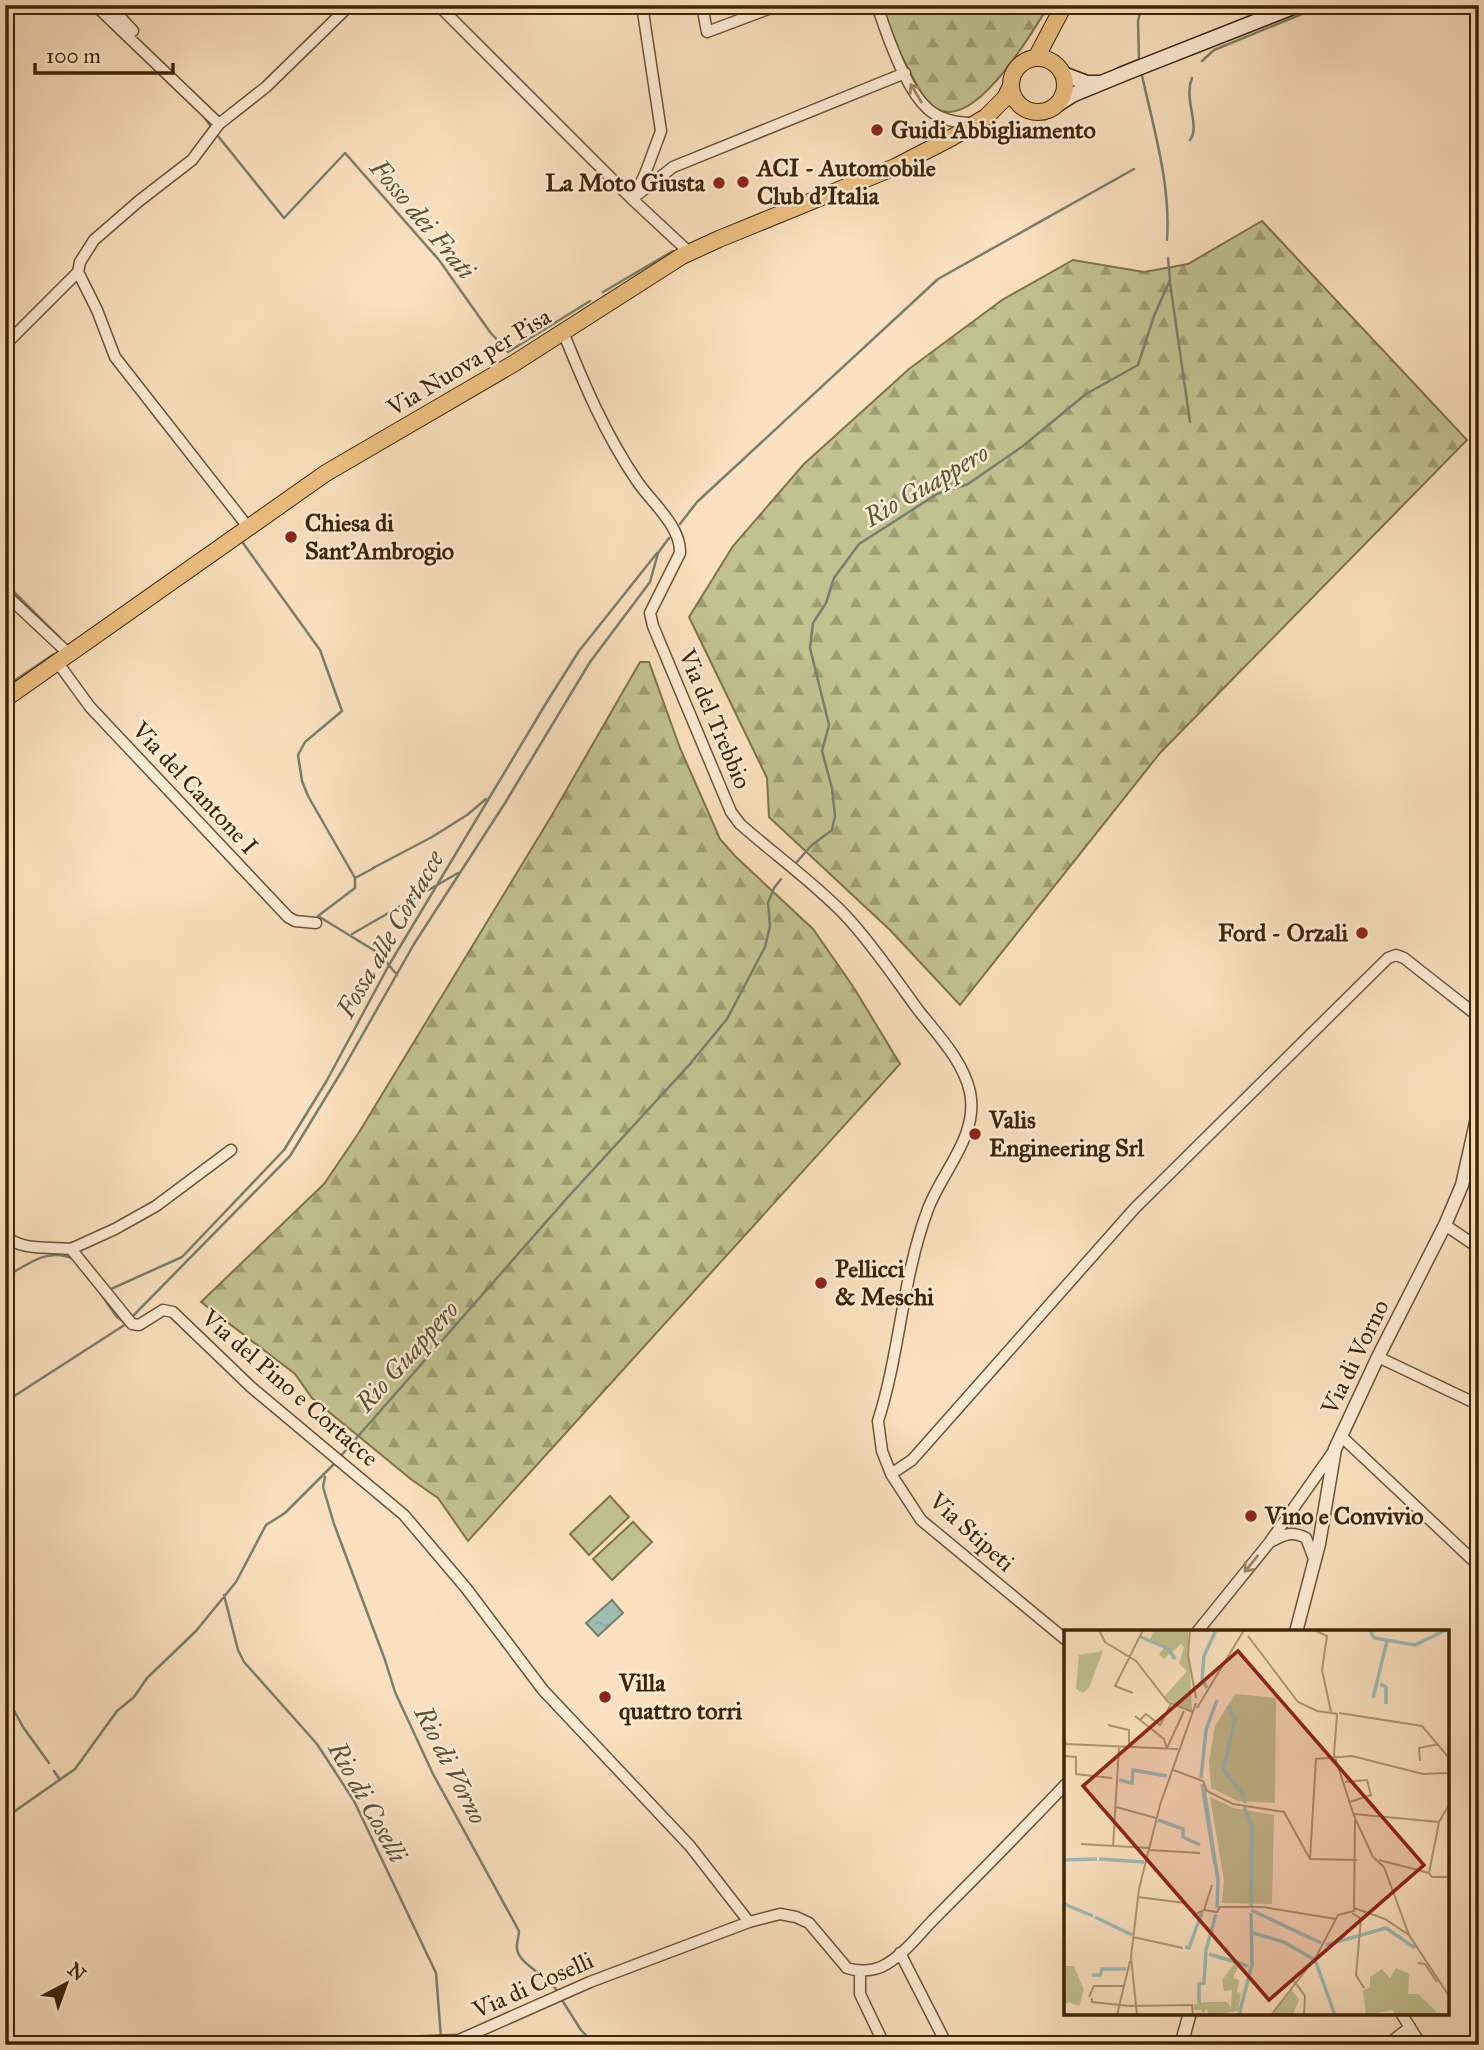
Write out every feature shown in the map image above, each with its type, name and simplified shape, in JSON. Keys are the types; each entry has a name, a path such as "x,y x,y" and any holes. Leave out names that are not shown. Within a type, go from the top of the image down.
{"main road":[{"path":"982,120 1007,112 1044,111 1152,62 1298,5"},
{"path":"1036,58 1061,11"},
{"path":"1058,104 1065,93 1054,41 1061,11"},
{"path":"982,120 1004,98 1016,68 1025,61 1036,58 1049,60 1061,70 1092,84 1103,83"},
{"path":"1011,86 1016,100 1028,110"},
{"name":"Via Nuova per Pisa","path":"5,699 326,473 690,253 895,167 982,120"}],"street":[{"path":"95,5 219,124"},
{"path":"109,5 169,67 191,96"},
{"path":"5,345 78,272 80,262 94,240 192,160 219,124 265,87 350,5"},
{"path":"438,5 632,199 690,253"},
{"path":"632,199 662,131 642,5"},
{"path":"702,5 707,32 779,5"},
{"path":"877,5 919,100 934,113 961,123 982,120"},
{"path":"632,199 673,167 905,73"},
{"path":"78,272 97,310 115,357 248,527"},
{"name":"Via del Trebbio","path":"563,332 600,419 636,480 674,530 680,543 680,553 650,613 671,670 732,813 740,824 844,914 944,1042 964,1072"},
{"name":"Via del Cantone I","path":"5,594 63,659 90,707 288,917 295,921 316,923"},
{"path":"891,1474 912,1460 1135,1208 1388,958 1396,955 1404,958 1479,1017"},
{"name":"Via Stipeti","path":"964,1072 970,1093 971,1111 967,1130 929,1207 916,1245 878,1422 882,1451 891,1474 921,1520 1064,1638"},
{"name":"Via di Vorno","path":"1296,1630 1314,1559 1335,1450 1462,1185 1479,1109"},
{"path":"5,1150 5,1158"},
{"path":"5,1235 13,1243 72,1249 156,1206 231,1150"},
{"path":"1445,1224 1479,1248"},
{"name":"Via del Pino e Cortacce","path":"72,1249 129,1322 139,1325 163,1310 173,1312 250,1387 404,1515 466,1588 516,1658 577,1728 690,1846 749,1922"},
{"path":"1378,1357 1479,1405"},
{"path":"1341,1436 1479,1566"},
{"path":"1199,1630 1269,1543 1335,1450"},
{"path":"1269,1543 1286,1533 1296,1533 1306,1538 1314,1559"},
{"path":"880,2042 860,1994 860,1971 881,1967 900,1953 1064,1785"},
{"name":"Via di Coselli","path":"326,2045 459,2040 569,1990 749,1922 780,1914 802,1919 817,1931 847,1968 860,1971"},
{"path":"900,1953 947,2045"},
{"path":"1181,2045 1189,2015"},
{"path":"1402,2015 1421,2045"},
{"path":"1387,2045 1410,2027"}],"green space":[{"path":"874,5 1049,5 992,86 963,109 949,112 939,110 925,100"},
{"path":"1262,221 1467,440 1160,753 960,1005 890,930 769,817 767,778 689,617 733,546 804,464 909,369 1002,300 1073,260 1144,272 1188,264"},
{"path":"640,662 649,662 680,748 720,839 813,929 854,988 900,1064 468,1541 438,1498 312,1398 295,1374 201,1302 324,1184 358,1134 552,815"},
{"path":"610,1496 629,1517 589,1555 570,1534"},
{"path":"633,1522 652,1542 612,1580 593,1559"}],"water":[{"path":"612,1600 623,1613 598,1636 586,1623"}],"waterway":[{"name":"Rio Guappero","path":"1139,61 1138,21 1142,5"},
{"path":"1202,61 1214,50 1324,5"},
{"name":"Fosso dei Frati","path":"1118,68 1138,60"},
{"name":"Rio Guappero","path":"1141,71 1164,176 1167,240"},
{"path":"1190,140 1194,127 1189,95 1192,78"},
{"name":"Fosso dei Frati","path":"201,113 210,125"},
{"name":"Fosso dei Frati","path":"218,136 284,218 345,153 439,260 490,332 508,352 590,301"},
{"path":"680,524 697,502 938,279 1134,169"},
{"name":"Fosso dei Frati","path":"603,292 673,251"},
{"name":"Rio Guappero","path":"795,864 812,845 832,830 835,816 832,788 822,751 829,725 810,648 813,623 826,603 834,578 859,544 937,494 968,484 1023,446 1086,394 1138,365 1154,316 1170,280 1168,258"},
{"path":"1170,283 1190,422"},
{"path":"130,1319 290,1156 414,944 505,803 590,662 650,582 658,553 669,538"},
{"path":"243,543 320,650 342,711 305,742 298,755 302,781 308,796 355,878 355,888 318,916 380,954 397,975"},
{"name":"Fossa alle Cortacce","path":"111,1289 182,1257 284,1150 326,1082 389,965 548,700 579,651 657,553"},
{"path":"5,583 60,638"},
{"path":"5,687 54,654"},
{"path":"373,868 432,837 467,815 486,799"},
{"path":"355,878 374,868"},
{"path":"352,934 458,873"},
{"name":"Rio Guappero","path":"339,1458 727,1019 765,947 770,926 768,903 781,879"},
{"path":"5,1277 30,1262 47,1256 74,1259"},
{"path":"101,1294 116,1316 126,1324"},
{"path":"5,1402 126,1324"},
{"name":"Rio Guappero","path":"5,1818 75,1769 117,1711 134,1697 147,1678 196,1631 236,1582 266,1525 285,1513 335,1463"},
{"name":"Rio di Vorno","path":"325,1477 323,1487 334,1524 395,1692 433,1774 519,1931 519,1955 557,1991"},
{"name":"Rio di Coselli","path":"224,1595 238,1650 244,1662 317,1744 354,1801 436,1973 441,2038"},
{"path":"5,1694 23,1727 49,1763"},
{"path":"54,1771 60,1780"},
{"name":"Rio di Vorno","path":"560,1997 581,2030 595,2045"}],"place":[{"name":"Guidi Abbigliamento","path":"877,130"},
{"name":"ACI - Automobile Club d'Italia","path":"743,182"},
{"name":"La Moto Giusta","path":"719,183"},
{"name":"Chiesa di Sant'Ambrogio","path":"291,537"},
{"name":"Ford - Orzali","path":"1362,933"},
{"name":"Valis Engineering Srl","path":"975,1134"},
{"name":"Pellicci & Meschi","path":"821,1283"},
{"name":"Vino e Convivio","path":"1251,1516"},
{"name":"Villa quattro torri","path":"605,1697"}]}
